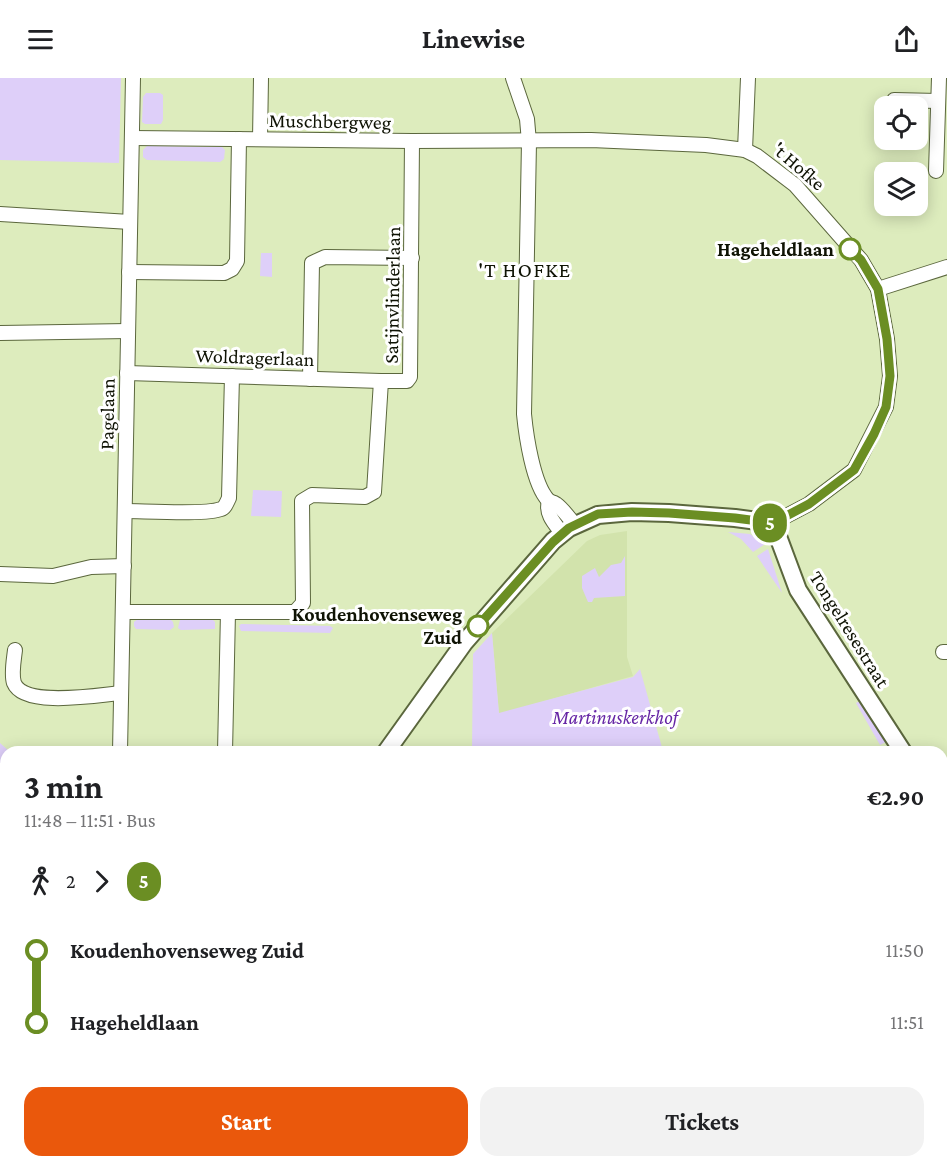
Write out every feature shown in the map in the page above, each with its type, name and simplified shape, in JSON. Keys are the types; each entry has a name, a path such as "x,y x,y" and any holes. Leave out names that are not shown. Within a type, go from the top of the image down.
{"main road":[{"path":"390,746 464,643 539,557 569,529 598,514 632,512 735,518 773,523"},
{"name":"Tongelresestraat","path":"773,523 798,590 895,746"}],"street":[{"name":"Pagelaan","path":"120,746 133,78"},
{"path":"260,139 261,78"},
{"path":"513,78 527,119 529,142 524,414 530,458 543,492 549,501 555,504 569,529"},
{"path":"745,150 748,78"},
{"path":"936,171 939,78"},
{"path":"928,101 938,101"},
{"name":"Muschbergweg","path":"132,138 529,142"},
{"path":"129,272 224,273 232,269 237,261 239,139"},
{"name":"Satijnvlinderlaan","path":"123,612 295,612 303,603 302,501 312,495 365,497 374,492 381,381 407,381 410,378 412,141"},
{"name":"'t Hofke","path":"529,142 603,141 706,145 745,150 764,161 795,185 861,260 878,289 887,339 890,376 886,407 854,470 809,504 773,523"},
{"path":"0,214 130,222"},
{"path":"310,379 312,263 325,257 412,258"},
{"path":"878,289 947,267"},
{"path":"0,333 128,331"},
{"name":"Woldragerlaan","path":"127,373 381,381"},
{"path":"124,511 206,511 222,509 226,505 230,487 232,376"},
{"path":"0,574 53,576 91,567 124,566"},
{"path":"225,746 228,612"},
{"path":"15,650 13,681 19,691 39,699 121,693"}],"shaded area":[{"path":"627,531 627,657 633,676 499,714 492,633 587,541 600,535"}],"green space":[{"path":"0,78 121,78 119,163 0,160"},
{"path":"146,93 163,95 161,124 142,122 143,97"},
{"path":"147,146 222,147 225,150 224,159 220,162 147,160 143,157 143,150"},
{"path":"261,253 272,253 272,277 260,276"},
{"path":"253,490 282,491 281,517 251,516"},
{"path":"728,532 750,534 765,544 753,552 741,539"},
{"path":"768,549 782,593 757,556"},
{"path":"625,556 625,596 594,598 592,602 588,602 582,588 582,576 595,568 599,577 611,565 621,563"},
{"path":"138,619 171,620 174,627 170,630 136,629 134,622"},
{"path":"180,620 213,620 215,629 181,630 178,628"},
{"path":"241,624 330,626 333,628 330,633 241,631 239,626"},
{"name":"Martinuskerkhof","path":"492,633 499,713 633,677 640,669 662,746 472,746 473,654"},
{"path":"860,701 888,741 880,745 856,703"}],"bus line":[{"name":"5","path":"478,626 553,542 569,528 598,514 669,513 773,523 809,504 854,470 886,407 890,376 887,339 878,289 861,260 850,249"}],"place":[{"name":"Hageheldlaan","path":"850,249"},
{"name":"Koudenhovenseweg Zuid","path":"478,626"}],"district":[{"name":"'T HOFKE","path":"525,270"}]}
